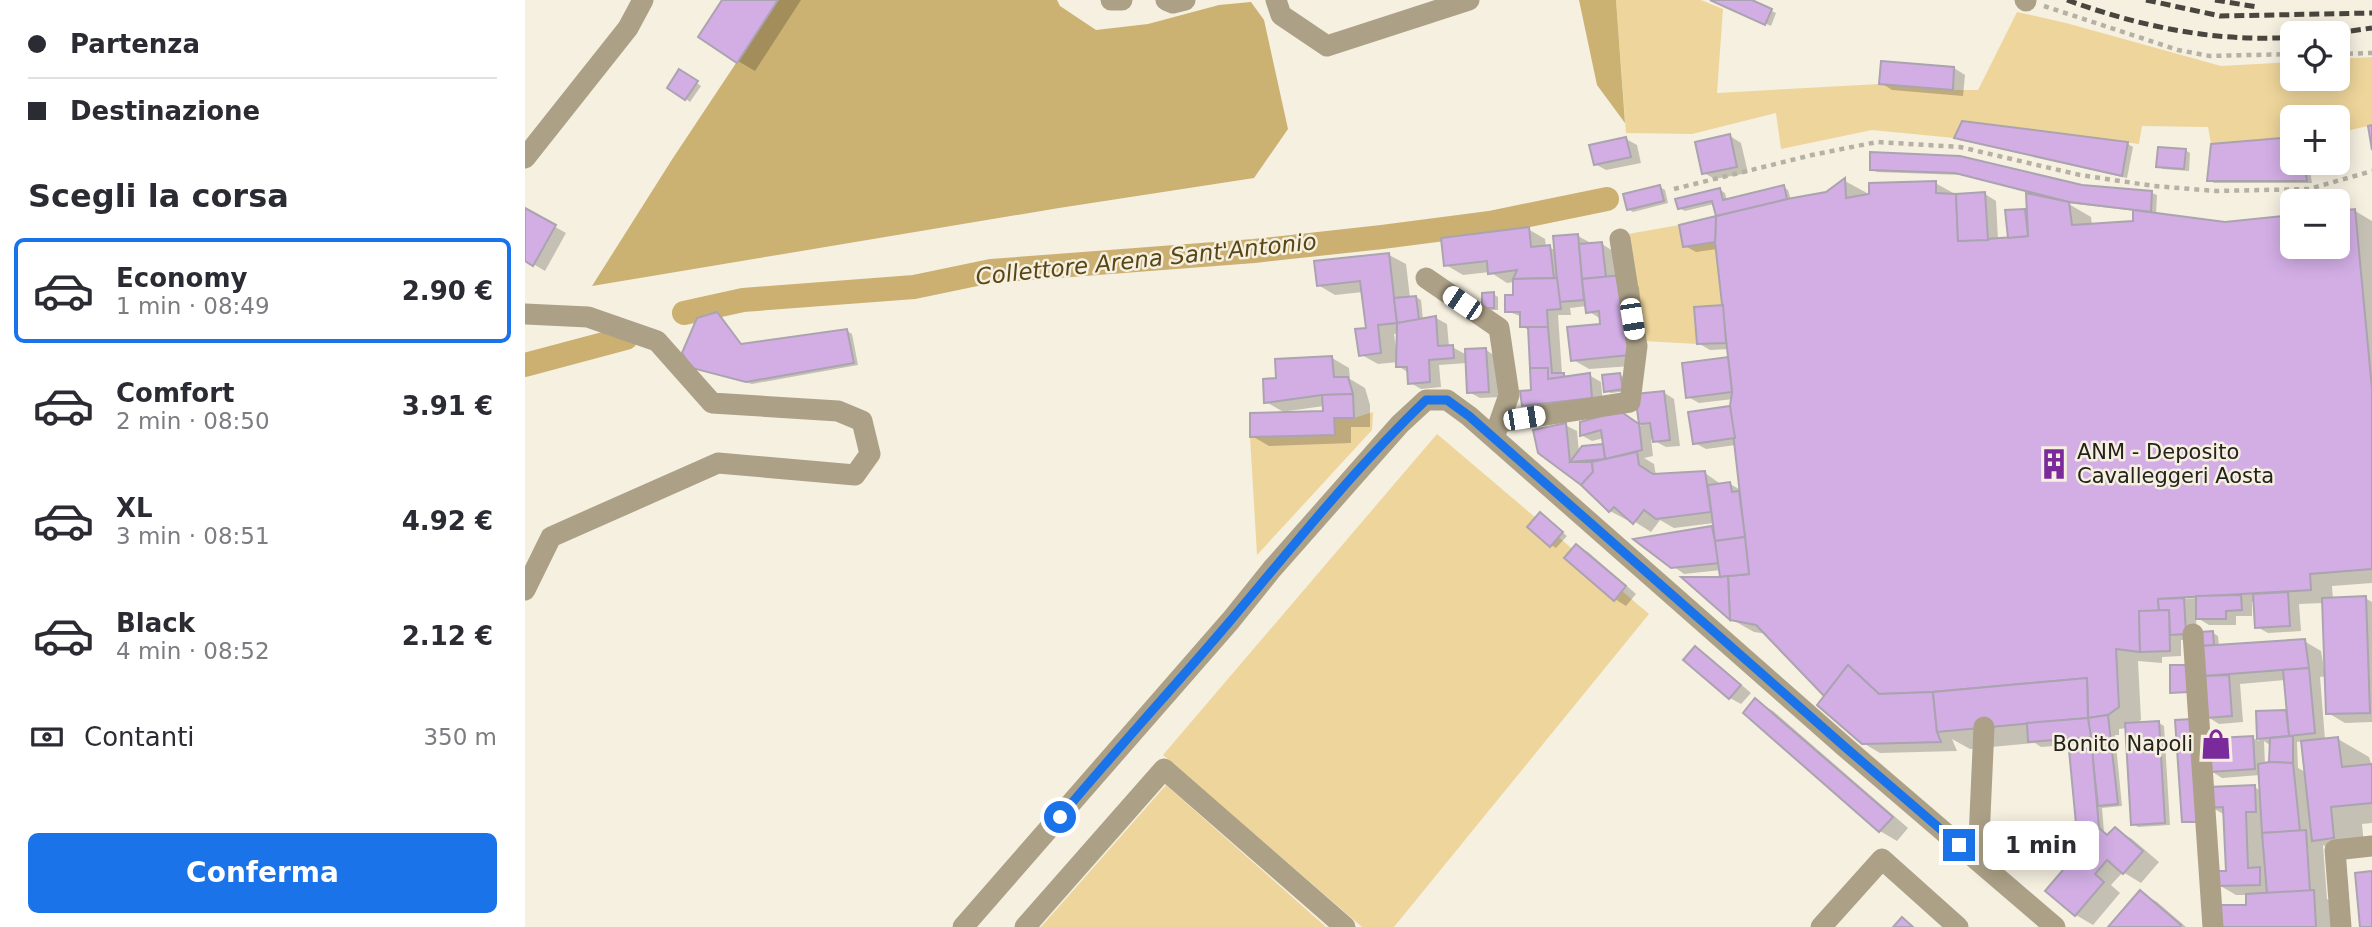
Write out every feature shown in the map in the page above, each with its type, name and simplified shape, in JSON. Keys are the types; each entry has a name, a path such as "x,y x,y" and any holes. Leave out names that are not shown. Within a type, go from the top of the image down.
{"street":[{"path":"525,158 628,28 643,0"},
{"path":"1111,0 1122,0"},
{"path":"1166,0 1173,3 1185,0"},
{"path":"1276,0 1281,15 1327,46 1469,0"},
{"path":"1497,430 1630,402 1637,346 1620,240"},
{"path":"1426,278 1499,328 1509,396 1497,430"},
{"path":"525,314 588,317 657,341 712,403 838,411 862,422 870,454 855,475 718,463 551,537 525,590"},
{"path":"963,927 1231,620 1272,569 1400,424 1426,400 1447,400 1497,430 1845,747 2055,927"},
{"path":"2193,634 2213,927"},
{"path":"1977,861 1984,727"},
{"path":"1025,927 1164,769 1345,927"},
{"path":"2341,927 2335,850 2372,846"},
{"path":"1821,927 1882,859 1958,927"}],"path":[{"path":"2026,0 2189,52 2210,56 2280,54"},
{"path":"2350,54 2372,53"},
{"path":"1674,189 1877,142 1959,146 2080,174 2154,186 2216,191 2309,189 2372,171"}],"shaded area":[{"path":"778,0 1057,0 1060,6 1096,30 1148,24 1219,5 1251,2 1264,20 1288,129 1254,178 592,286"},
{"path":"1579,0 1616,0 1625,123 1597,85"},
{"path":"1616,0 1701,0 1723,9 1717,93 1879,84 1978,90 2017,12 2221,66 2280,63 2280,91 2350,91 2350,58 2372,57 2372,125 2350,130 2350,105 2280,105 2280,138 2211,144 2208,127 2142,126 2139,144 1962,121 1954,138 1872,130 1781,149 1776,113 1692,134 1626,133"},
{"path":"1679,225 1683,247 1715,242 1724,309 1694,308 1697,344 1644,341 1628,234"},
{"path":"1373,412 1372,430 1257,555 1250,437 1335,434 1334,418 1354,418"},
{"path":"1437,434 1649,614 1394,927 1362,927 1163,755"},
{"path":"1166,785 1326,927 1041,927"}],"building":[{"path":"722,0 778,0 737,63 698,37"},
{"path":"1710,0 1752,0 1772,9 1765,25"},
{"path":"1881,61 1954,67 1953,90 1879,84"},
{"path":"679,69 698,81 685,100 667,88"},
{"path":"1962,121 2128,142 2122,176 1954,138"},
{"path":"2372,125 2372,150 2368,126"},
{"path":"1730,134 1737,167 1702,174 1695,142"},
{"path":"1626,137 1631,157 1594,165 1589,145"},
{"path":"2280,138 2280,175 2306,175 2307,181 2207,181 2211,144"},
{"path":"2158,147 2186,149 2184,169 2156,167"},
{"path":"1870,152 1960,156 2082,185 2152,191 2151,212 2069,202 1955,173 1870,170"},
{"name":"ANM - Deposito Cavalleggeri Aosta","path":"1845,178 1846,198 1869,194 1869,183 1936,181 1936,193 1956,194 1958,241 2028,236 2026,193 2069,202 2072,225 2133,221 2133,210 2225,222 2280,216 2280,259 2350,259 2350,210 2355,209 2372,389 2372,569 2310,574 2311,590 2158,599 2159,611 2139,611 2140,652 2116,649 2119,707 2108,715 2088,718 2087,678 1933,692 1879,694 1848,665 1824,696 1756,625 1730,620 1728,576 1749,574 1715,242 1716,216 1826,192"},
{"path":"1660,185 1664,201 1627,210 1623,194"},
{"path":"1784,185 1787,199 1716,216 1712,201 1678,209 1675,199 1720,188 1723,200"},
{"path":"1985,192 1988,240 1958,241 1956,194"},
{"path":"525,208 556,225 533,266 525,261"},
{"path":"2025,209 2028,236 2008,238 2005,210"},
{"path":"1716,216 1715,242 1683,247 1679,225"},
{"path":"1529,227 1531,247 1550,245 1554,278 1513,279 1517,270 1488,274 1487,261 1444,266 1441,238"},
{"path":"1578,234 1584,300 1559,302 1553,236"},
{"path":"1602,242 1606,277 1582,279 1579,244"},
{"path":"1389,253 1397,323 1378,325 1381,353 1359,356 1355,329 1366,328 1360,281 1317,286 1314,261"},
{"path":"1622,275 1629,355 1571,361 1567,327 1600,324 1599,311 1586,313 1582,279"},
{"path":"1557,278 1561,309 1547,310 1548,327 1520,327 1520,312 1505,312 1505,295 1513,295 1513,279"},
{"path":"1494,292 1494,308 1482,308 1482,293"},
{"path":"1416,296 1419,320 1397,323 1394,298"},
{"path":"1723,305 1726,343 1697,344 1694,307"},
{"path":"717,312 741,344 847,329 854,363 746,382 692,368 682,353 697,318"},
{"path":"1436,316 1438,346 1453,345 1454,358 1429,360 1430,382 1408,384 1407,367 1396,367 1397,323"},
{"path":"1528,327 1548,327 1552,373 1564,373 1564,378 1548,379 1548,368 1530,368"},
{"path":"1486,348 1489,392 1467,393 1465,349"},
{"path":"1332,356 1334,377 1348,377 1353,394 1322,395 1264,403 1263,379 1276,378 1275,359"},
{"path":"1728,357 1732,392 1686,398 1682,363"},
{"path":"1530,368 1548,368 1548,379 1590,373 1592,398 1522,406 1520,391 1531,390"},
{"path":"1620,373 1623,389 1604,392 1602,375"},
{"path":"1664,391 1670,440 1653,442 1650,423 1639,424 1635,394"},
{"path":"1353,394 1354,418 1334,418 1335,435 1250,437 1250,413 1323,411 1322,395"},
{"path":"1730,406 1735,438 1693,444 1688,412"},
{"path":"1620,411 1639,424 1642,450 1605,459 1601,430 1580,436 1580,422"},
{"path":"1566,423 1570,462 1592,462 1593,472 1581,485 1538,453 1533,430"},
{"path":"1603,444 1605,459 1570,462 1582,446"},
{"path":"1637,452 1639,465 1653,474 1705,471 1711,512 1656,519 1644,510 1633,524 1614,507 1609,512 1581,485 1593,472 1592,462"},
{"path":"1730,482 1732,492 1739,491 1745,537 1715,541 1708,485"},
{"path":"1540,512 1563,532 1550,547 1527,527"},
{"path":"1712,526 1719,563 1671,568 1633,539"},
{"path":"1745,537 1749,574 1720,577 1715,541"},
{"path":"1576,544 1626,586 1614,601 1564,558"},
{"path":"1728,576 1730,620 1681,577 1720,577"},
{"path":"2288,592 2290,626 2255,628 2253,594"},
{"path":"2241,595 2242,610 2226,611 2226,619 2196,619 2196,596"},
{"path":"2366,596 2370,713 2326,714 2322,598"},
{"path":"2184,598 2186,634 2170,635 2169,610 2159,611 2158,599"},
{"path":"2169,610 2170,651 2140,652 2139,611"},
{"path":"2213,631 2214,645 2201,646 2200,632"},
{"path":"2305,639 2309,668 2204,676 2201,646"},
{"path":"1695,646 1741,685 1729,699 1683,660"},
{"path":"1848,665 1879,694 1933,692 1937,732 1941,742 1862,744 1817,705"},
{"path":"2170,665 2187,665 2188,692 2170,693"},
{"path":"2309,668 2315,733 2289,736 2283,670"},
{"path":"2229,675 2232,716 2206,718 2204,676"},
{"path":"2087,678 2088,718 1937,732 1933,692"},
{"path":"1755,698 1893,817 1879,832 1743,713"},
{"path":"2286,710 2289,736 2257,739 2256,711"},
{"path":"2108,715 2118,804 2098,806 2088,718"},
{"path":"2088,718 2091,737 2028,742 2027,723"},
{"path":"2192,719 2199,822 2182,822 2175,720"},
{"path":"2159,721 2165,823 2131,825 2125,723"},
{"path":"2253,736 2255,769 2209,772 2208,759 2219,758 2217,738"},
{"path":"2293,736 2293,763 2269,762 2270,738"},
{"path":"2338,737 2342,767 2372,764 2372,803 2331,807 2334,838 2312,841 2301,741"},
{"path":"2092,748 2099,828 2063,870 2047,856 2076,824 2069,750"},
{"path":"2293,763 2300,831 2262,833 2258,764"},
{"path":"2255,785 2256,812 2246,812 2248,868 2260,867 2260,885 2217,886 2217,871 2226,871 2223,807 2209,808 2208,787"},
{"path":"2115,827 2143,851 2123,874 2107,860 2095,874 2104,882 2075,916 2045,891 2099,828 2107,835"},
{"path":"2306,830 2310,891 2267,894 2262,833"},
{"path":"2372,871 2372,927 2360,927 2355,873"},
{"path":"2140,890 2181,925 2180,927 2108,927"},
{"path":"2314,890 2316,927 2221,927 2220,905 2246,905 2246,894"},
{"path":"1902,917 1913,927 1893,927"}],"waterway":[{"name":"Collettore Arena Sant'Antonio","path":"684,313 743,300 914,287 991,271 1254,251 1382,237 1490,223 1607,199"},
{"name":"Collettore Arena Sant'Antonio","path":"525,365 626,338"}],"railway":[{"path":"2067,0 2122,18 2178,31 2236,37 2280,37"},
{"path":"2146,0 2220,16 2372,13"},
{"path":"2215,0 2257,7"},
{"path":"2350,31 2372,28"}],"place":[{"name":"ANM - Deposito Cavalleggeri Aosta","path":"2054,464"},
{"name":"Bonito Napoli","path":"2216,744"}],"route":[{"path":"1060,817 1400,424 1426,400 1447,400 1534,471 1959,845"}]}
